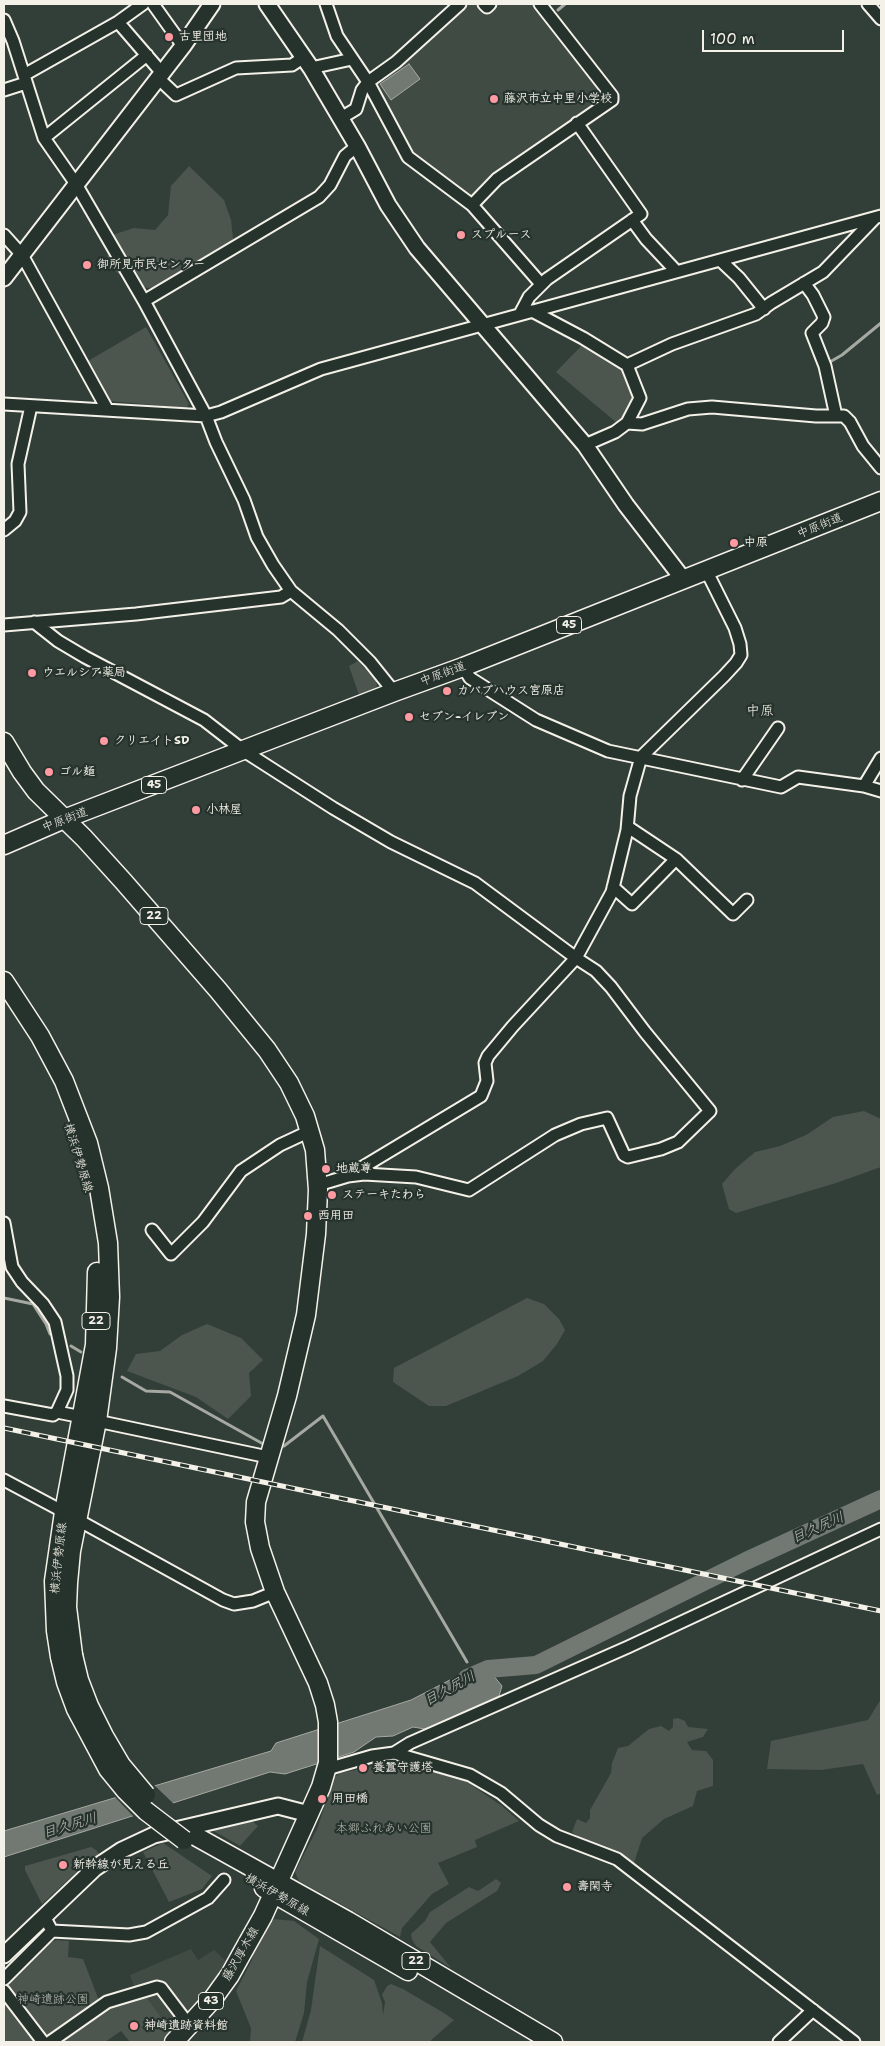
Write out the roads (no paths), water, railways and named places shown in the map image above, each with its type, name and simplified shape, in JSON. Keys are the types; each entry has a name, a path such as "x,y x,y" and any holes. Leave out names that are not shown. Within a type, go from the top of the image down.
{"main road":[{"name":"中原街道","path":"4,845 64,819 463,667 684,579 707,572 881,501"},
{"name":"22","path":"4,742 36,791 84,838 123,881 218,990 267,1050 289,1083 310,1131 315,1150 318,1185 316,1234 306,1315 287,1396 256,1502 256,1522 260,1548 275,1592 318,1683 328,1722 327,1768"},
{"name":"横浜伊勢原線","path":"4,982 40,1036 64,1081 88,1143 100,1188 108,1243 110,1297 107,1348 90,1419 71,1516 71,1551 68,1582 66,1656 79,1680 89,1706 121,1765 158,1807 191,1838 532,2042"},
{"name":"横浜伊勢原線","path":"4,1001 30,1039 53,1085 79,1151 89,1188 96,1241 97,1296 90,1419"},
{"name":"横浜伊勢原線","path":"275,1887 309,1814 327,1768"},
{"name":"横浜伊勢原線","path":"275,1887 553,2042"},
{"name":"藤沢厚木線","path":"174,2042 212,2000 230,1975 275,1887"}],"street":[{"path":"4,90 118,22 143,4"},
{"path":"153,4 183,46"},
{"path":"4,278 183,46 212,4"},
{"path":"267,4 308,62 342,118 388,205 406,233 435,270 585,446 626,505 684,579"},
{"path":"326,4 337,36 368,82 408,157 472,205 541,284"},
{"path":"342,118 356,110 362,90 368,82 396,62 460,4"},
{"path":"484,4 487,7 490,4"},
{"path":"472,205 497,179 612,100 612,96 540,4"},
{"path":"868,4 881,19"},
{"path":"4,20 13,41 44,138 76,184 144,301 206,416 216,442 244,500 258,537 273,565 292,591 338,630 370,662 394,692"},
{"path":"118,22 147,55 176,95 236,68 352,59"},
{"path":"44,138 147,55"},
{"path":"520,314 529,297 541,284 641,214 577,123"},
{"path":"144,301 319,196 330,185 345,156 358,146"},
{"path":"4,404 206,416 221,412 321,369 879,217"},
{"path":"627,365 672,344 734,323 764,309 823,272 879,217"},
{"path":"632,220 646,239 676,271"},
{"path":"4,236 22,255 107,409"},
{"path":"720,260 739,278 764,309"},
{"path":"804,283 824,317 822,323 812,333 825,366 836,416"},
{"path":"532,311 583,338 627,365 640,398 627,423 615,432 585,446"},
{"path":"4,530 15,520 20,512 18,464 30,406"},
{"path":"627,423 642,424 688,409 712,407 844,416 850,422 863,446 881,468"},
{"path":"348,1176 481,1096 487,1081 485,1063 488,1056 576,958 613,887 628,826 630,796 642,757 736,664 741,655 735,628 707,572"},
{"path":"4,625 96,619 281,597 292,591"},
{"path":"34,622 58,641 84,657 204,720 244,751 383,838 475,883 596,971 611,987 645,1032 710,1111 678,1142 661,1149 628,1157 624,1155 607,1118 581,1124 555,1135 470,1190 416,1177 364,1174 348,1176 318,1185"},
{"path":"463,667 470,678 536,720 608,751 781,787 798,776 864,786 881,791"},
{"path":"742,780 778,728"},
{"path":"864,786 881,758"},
{"path":"628,826 676,860 734,914 746,900"},
{"path":"613,887 632,904 676,860"},
{"path":"152,1230 171,1254 203,1222 241,1171 280,1145 310,1131"},
{"path":"4,1224 12,1267 22,1282 43,1304 55,1322 67,1376 67,1390 58,1412 53,1415 4,1406"},
{"path":"58,1412 271,1450"},
{"path":"4,1480 201,1588 234,1604 253,1601 275,1592"},
{"path":"394,1753 410,1743 628,1647 881,1529"},
{"path":"327,1768 372,1756 394,1753 470,1774 501,1792 539,1825 557,1836 617,1859 854,2042"},
{"path":"4,1955 95,1868 122,1850 154,1835 278,1806 309,1814"},
{"path":"4,1978 52,1931 129,1935 146,1932 208,1898 224,1880"},
{"path":"44,1916 52,1931"},
{"path":"50,2042 107,2002 157,1987 161,1988 189,2025"},
{"path":"4,1991 43,2042"},
{"path":"780,2042 813,2010"}],"water":[{"path":"409,64 420,79 391,100 380,84"},
{"path":"479,1665 488,1669 502,1686 499,1696 425,1729 413,1727 393,1736 376,1737 354,1752 285,1774 270,1772 4,1857 4,1831 271,1751 276,1743 411,1700"}],"waterway":[{"path":"558,10 565,4"},
{"path":"828,363 842,355 881,323"},
{"path":"4,1298 33,1304 50,1334"},
{"path":"71,1346 81,1352"},
{"path":"122,1377 146,1391 170,1392 265,1445"},
{"path":"279,1446 284,1446 323,1416 467,1662"},
{"name":"目久尻川","path":"467,1678 488,1669 536,1665 746,1561 881,1499"}],"railway":[{"path":"4,1428 881,1611"}],"place":[{"name":"古里団地","path":"169,37"},
{"name":"藤沢市立中里小学校","path":"494,99"},
{"name":"スプルース","path":"461,235"},
{"name":"御所見市民センター","path":"87,265"},
{"name":"中原","path":"734,543"},
{"name":"ウエルシア薬局","path":"32,673"},
{"name":"カバブハウス宮原店","path":"447,691"},
{"name":"セブン-イレブン","path":"409,717"},
{"name":"クリエイトSD","path":"104,741"},
{"name":"ゴル麺","path":"49,772"},
{"name":"小林屋","path":"196,810"},
{"name":"地蔵尊","path":"326,1169"},
{"name":"ステーキたわら","path":"332,1195"},
{"name":"西用田","path":"308,1216"},
{"name":"養蠶守護塔","path":"363,1768"},
{"name":"用田橋","path":"322,1799"},
{"name":"新幹線が見える丘","path":"63,1865"},
{"name":"壽閑寺","path":"567,1887"},
{"name":"神崎遺跡資料館","path":"134,2026"}],"district":[{"name":"中原","path":"760,711"}],"park label":[{"name":"本郷ふれあい公園","path":"384,1829"},
{"name":"神崎遺跡公園","path":"53,2000"}]}
